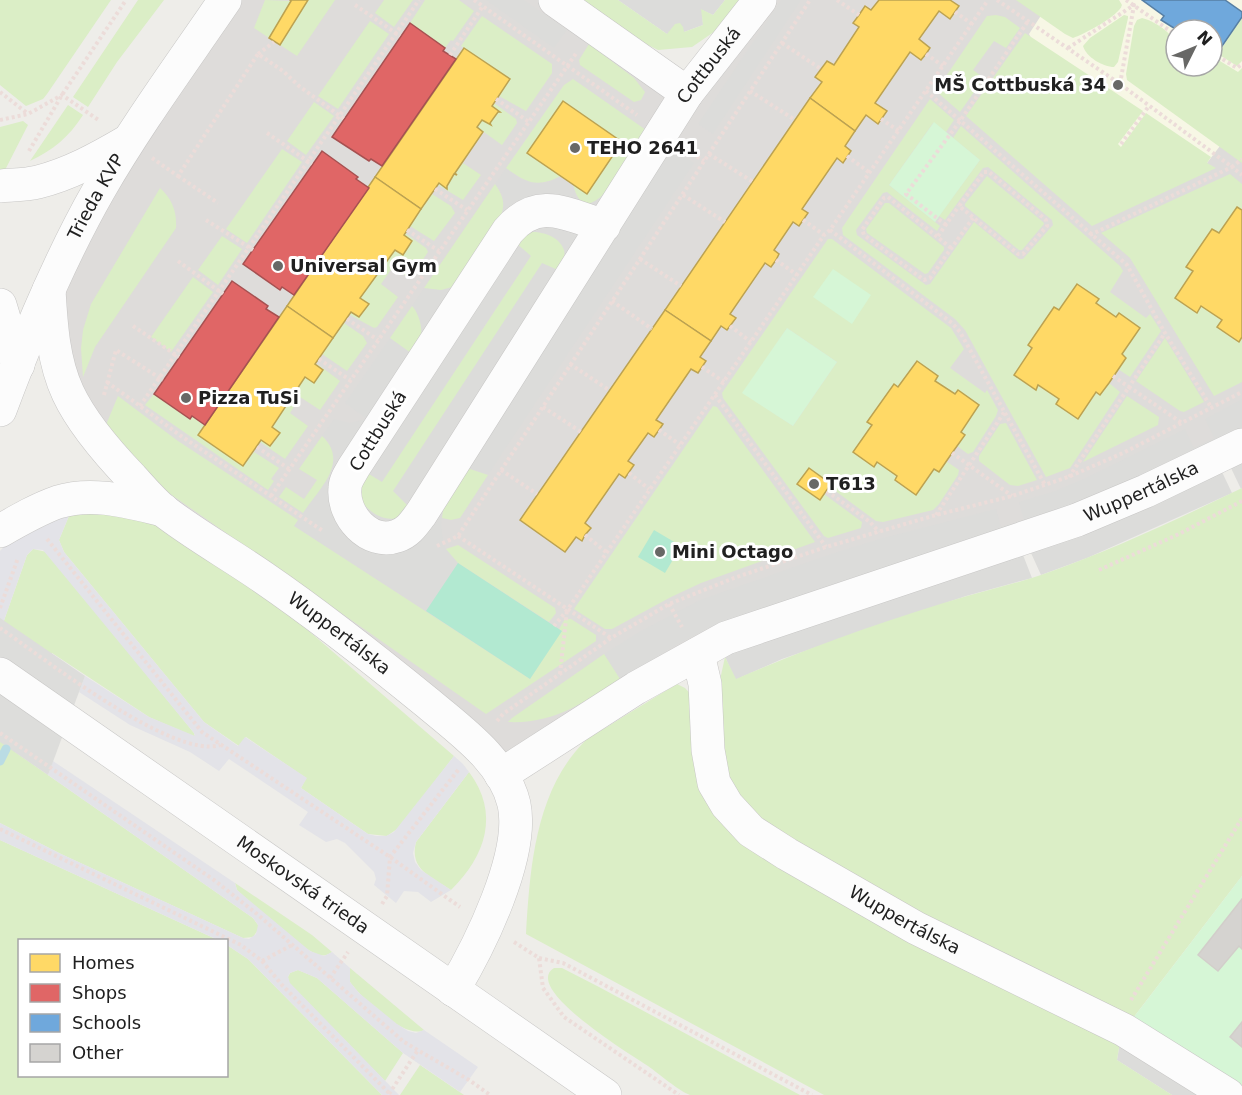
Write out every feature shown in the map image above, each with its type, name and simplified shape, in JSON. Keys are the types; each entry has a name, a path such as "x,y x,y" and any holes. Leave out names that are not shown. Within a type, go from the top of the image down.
{"street":[{"name":"Trieda KVP","path":"0,411 49,290 98,192 128,141 225,0"},
{"path":"555,0 687,93"},
{"name":"Cottbuská","path":"604,226 559,212 538,211 521,217 508,231 354,467 345,486 344,500 350,516 364,530 381,537 396,537 408,530 421,514 604,226 687,93 760,0"},
{"path":"0,186 35,183 59,176 98,159 128,141"},
{"path":"49,290 51,333 69,394 109,454 163,510"},
{"path":"0,305 18,365"},
{"name":"Wuppertálska","path":"501,775 636,688 726,638 1077,520 1146,491 1242,445"},
{"path":"0,531 35,512 60,502 79,499 119,500 163,510"},
{"name":"Wuppertálska","path":"163,510 265,578 347,637 461,731 501,775 514,804 515,833 510,860 488,926 453,990"},
{"name":"Wuppertálska","path":"698,654 705,684 708,750 714,783 727,805 752,831 787,854 916,928 1117,1027 1228,1095"},
{"name":"Moskovská trieda","path":"0,674 605,1095"}],"path":[{"path":"62,95 126,0"},
{"path":"140,406 162,379 373,73 419,0"},
{"path":"474,0 704,161"},
{"path":"611,638 458,536 810,0"},
{"path":"837,0 859,15"},
{"path":"554,626 568,609 796,275 870,173 988,0"},
{"path":"996,0 1120,84 1242,175"},
{"path":"1126,0 1164,26"},
{"path":"355,5 398,35"},
{"path":"1068,48 1134,5"},
{"path":"1120,84 1134,5"},
{"path":"450,56 483,6"},
{"path":"955,12 972,24"},
{"path":"946,225 906,194 960,121 1028,21"},
{"path":"258,54 274,42"},
{"path":"782,43 821,69"},
{"path":"926,54 943,66"},
{"path":"1224,61 1237,68 1242,64"},
{"path":"107,382 271,496 568,65"},
{"path":"299,86 342,117"},
{"path":"750,91 795,120"},
{"path":"926,91 1127,265 1165,333 1212,407"},
{"path":"0,92 27,114"},
{"path":"496,99 529,122"},
{"path":"1121,144 1149,106"},
{"path":"881,119 899,131"},
{"path":"267,133 310,163"},
{"path":"709,154 753,182"},
{"path":"847,156 870,173"},
{"path":"1090,235 1232,167 1242,159"},
{"path":"938,236 959,206 984,172 989,172 1046,220 1047,226 1023,254 1018,254 959,206"},
{"path":"178,176 218,203"},
{"path":"435,189 467,210"},
{"path":"682,195 725,222"},
{"path":"951,248 888,197 884,198 862,230 864,235 924,280 930,278 973,218"},
{"path":"206,220 251,249"},
{"path":"803,220 824,235"},
{"path":"407,230 439,251"},
{"path":"830,230 952,323 960,332 1045,485"},
{"path":"640,259 681,286"},
{"path":"776,260 796,275"},
{"path":"178,261 221,293"},
{"path":"612,301 652,329"},
{"path":"347,319 378,340"},
{"path":"133,326 177,356"},
{"path":"730,326 751,342"},
{"path":"1068,477 1165,333"},
{"path":"116,350 162,379"},
{"path":"319,358 350,380"},
{"path":"570,364 609,390"},
{"path":"702,367 724,382"},
{"path":"1113,375 1182,423"},
{"path":"715,395 826,547"},
{"path":"543,407 581,432"},
{"path":"936,515 1005,411"},
{"path":"659,430 680,445"},
{"path":"257,447 289,469"},
{"path":"952,453 1012,495"},
{"path":"501,470 537,494"},
{"path":"628,473 649,489"},
{"path":"827,491 870,522 879,532"},
{"path":"1099,570 1179,534 1242,501"},
{"path":"41,531 202,732 390,857 488,926 539,958 563,963 812,1095"},
{"path":"585,536 606,552"},
{"path":"560,675 568,609"},
{"path":"0,628 136,721 194,746 210,749 220,745"},
{"path":"0,733 214,880 257,914 404,1042 490,1095"},
{"path":"1117,1027 1242,818"},
{"path":"0,829 241,945 262,961 282,985 390,1094 418,1050"},
{"path":"262,961 292,945"},
{"path":"539,958 543,988 564,1017 680,1095"}],"shaded area":[{"path":"224,0 554,0 687,93 760,0 1242,0 1242,445 749,629 501,775 129,475 51,333 72,243"},
{"path":"486,0 524,0 567,30 554,48"},
{"path":"618,0 725,0 713,15 702,10 703,25 684,32 667,34"},
{"path":"781,0 801,0 713,134 698,124"},
{"name":"MŠ Cottbuská 34","path":"1051,0 1242,0 1242,132 1220,146 1207,163 1115,204 1029,34"},
{"path":"646,130 694,163 488,475 468,468 443,510 441,525 446,549 458,563 426,611 294,526 333,468 329,442 322,436 334,419 350,423 367,419 345,403 390,338 411,353 415,309 412,306 424,288 441,290 452,287 503,195 495,184 506,168 522,180 547,183 561,176 573,184 576,197 585,204","holes":["530,232 541,232 557,269 542,262 392,492 399,517 386,517 364,471 382,482 531,255 515,242"]},
{"path":"1242,399 1242,488 1231,468 1222,472 1232,493 1087,558 1041,575 1031,553 1023,555 1032,578 966,596 860,632 782,659 735,680 712,626 620,679 604,654 639,632 700,600 831,554 996,509 1001,527 1024,520 1019,502 1055,491 1088,477 1185,429 1194,448 1214,438 1205,419"},
{"path":"71,511 59,540 64,552 204,722 238,746 245,737 307,778 301,788 368,834 386,836 394,832 454,756 463,764 469,772 416,842 413,853 415,862 421,870 451,890 431,902 418,892 404,891 396,903 374,885 376,879 374,872 345,843 337,839 326,842 299,825 308,812 229,759 219,771 190,752 130,725 79,692 85,676 149,717 195,736 43,550 33,549 27,555 0,632 0,551 8,542"},
{"path":"53,761 235,883 237,890 310,951 324,956 332,952 350,968 350,982 359,993 397,1024 416,1033 424,1030 478,1067 460,1092 403,1053 317,978 298,970 290,973 288,977 290,983 399,1095 382,1095 248,959 228,946 228,939 216,939 0,840 0,823 61,854 243,938 249,939 256,934 258,925 253,918 48,775"},
{"path":"1120,1042 1207,1095 1172,1095 1117,1060"}],"green space":[{"path":"0,0 111,0 43,99 26,106 0,85"},
{"path":"138,0 164,0 117,62 88,107 73,97"},
{"path":"265,0 291,1 269,38 254,28"},
{"path":"308,0 335,0 297,56 280,45"},
{"path":"384,0 413,0 394,27 375,13"},
{"path":"425,0 459,0 474,11 453,41 451,40 445,48 410,23"},
{"path":"578,0 618,0 667,34 675,24 680,23 684,32 703,25 701,9 713,15 725,0 743,0 724,25 692,47 658,50 630,36"},
{"path":"1016,0 1119,0 1122,5 1108,19 1073,38"},
{"path":"1124,15 1128,18 1118,62 1114,67 1110,67 1091,57 1083,46 1090,38"},
{"path":"482,16 552,64 552,73 526,111 499,96 510,79 461,46"},
{"path":"987,16 1005,17 1020,28 1006,48 994,41 973,70 984,78 960,112 936,91"},
{"path":"1242,17 1242,61 1237,66 1224,58 1224,45"},
{"path":"1142,18 1164,29 1164,78 1224,78 1224,63 1238,72 1242,68 1242,163 1127,80 1134,26 1137,20"},
{"path":"370,21 389,34 338,109 318,96"},
{"path":"1025,33 1143,111 1118,144 1121,147 1146,113 1211,157 1207,163 1216,168 1092,226 966,116"},
{"path":"589,44 634,78 645,92 641,100 634,102 580,65 579,60"},
{"path":"573,79 646,130 611,186 600,198 589,203 580,200 573,184 587,194 622,142 563,102 561,176 545,182 532,182 506,168 564,85"},
{"path":"930,99 954,120 946,132 933,123 889,185 940,226 937,231 887,192 883,193 856,230 857,235 926,285 930,284 974,222 1019,259 1023,259 1053,225 1052,220 988,167 983,168 945,220 939,216 980,160 953,138 961,126 1120,266 1123,271 1110,292 1146,318 1150,314 1161,331 1130,377 1118,369 1126,358 1122,354 1140,328 1119,313 1116,317 1096,303 1099,299 1077,284 1059,310 1054,308 1028,345 1032,348 1014,375 1035,389 1038,385 1059,399 1056,404 1077,419 1096,392 1100,395 1109,383 1120,392 1070,468 1046,477 965,330 955,319 843,235 842,228"},
{"path":"314,102 334,116 306,155 287,141"},
{"path":"494,103 516,119 517,123 502,145 477,127 482,120 491,125 490,123 500,112 492,106"},
{"path":"68,105 83,115 60,142 30,161"},
{"path":"23,121 28,125 4,172 0,173 0,127"},
{"path":"934,122 980,160 935,222 889,185"},
{"path":"282,149 302,162 247,243 226,229"},
{"path":"463,163 481,175 463,200 438,185 439,183 448,188 454,174 457,175 455,173"},
{"path":"1230,174 1242,184 1242,210 1237,207 1219,233 1212,229 1186,266 1193,271 1175,298 1196,313 1201,306 1222,320 1217,327 1238,342 1242,337 1242,382 1214,396 1130,258 1101,233"},
{"path":"987,176 1044,224 1022,250 1019,250 965,206"},
{"path":"495,184 502,199 501,215 452,287 441,290 424,288"},
{"path":"160,188 168,196 173,206 176,228 95,347 83,377 81,348 83,330 91,304"},
{"path":"432,194 451,206 455,213 434,241 410,226"},
{"path":"885,203 889,203 944,247 928,273 925,274 867,233 866,229"},
{"path":"530,232 550,236 562,245 564,255 558,270 542,263 393,491 409,507 393,519 375,514 365,505 360,495 364,471 382,482 531,256 515,242"},
{"path":"405,233 426,248 428,252 410,279 393,267 381,284 398,297 374,328 350,315 351,312 360,317 368,304 360,298"},
{"path":"222,236 242,249 218,285 198,270"},
{"path":"828,239 832,239 951,328 964,349 950,368 985,393 987,390 998,410 973,452 968,454 957,446 965,435 961,432 979,405 958,391 955,394 935,381 916,361 898,387 894,384 867,421 872,425 853,452 874,466 877,462 897,476 895,481 916,495 934,469 939,472 946,461 959,470 958,475 933,510 883,522 876,521 830,487 831,484 809,468 798,484 820,500 824,494 862,522 861,528 828,538 824,536 723,398 722,393","holes":["787,328 837,362 793,426 743,393"]},
{"path":"833,269 871,295 852,324 813,297"},
{"path":"193,277 213,292 171,352 151,337"},
{"path":"412,306 419,317 421,336 411,353 390,338"},
{"path":"344,323 363,336 367,343 347,371 322,354"},
{"path":"787,328 837,362 793,426 742,393"},
{"path":"1165,338 1204,402 1184,412 1136,381"},
{"path":"316,363 340,381 320,410 300,397 290,413 308,426 285,459 260,442 261,440 271,446 280,433 272,427 305,377 314,383 323,370"},
{"path":"154,394 190,419 192,416 205,425 198,435 243,466 254,452 279,468 271,479 274,481 268,490 145,405"},
{"path":"118,396 178,441 298,520 294,526 530,679 561,631 559,629 565,619 571,619 596,635 596,641 486,714 133,468 103,432"},
{"path":"1127,396 1159,417 1158,425 1083,462"},
{"path":"713,406 717,407 815,542 701,583 612,629 605,629 574,609"},
{"path":"1006,423 1037,480 1018,486 1010,485 979,461 979,456 1000,424"},
{"path":"322,436 330,446 333,465 323,485 303,513 279,497 286,487 304,499 317,480 299,469"},
{"path":"467,468 488,475 460,518 451,520 442,518 443,510"},
{"path":"1242,488 1242,876 1130,1022 801,853 723,787 718,689 725,657 736,679 879,624 1067,566"},
{"path":"88,509 149,520 289,614 454,756 400,827 387,836 368,834 301,788 306,778 246,737 239,746 204,722 64,552 59,540 71,511"},
{"name":"Mini Octago","path":"654,530 681,546 665,573 638,557"},
{"path":"458,545 555,608 556,613 549,622 458,563 446,549"},
{"path":"33,549 47,552 195,737 149,717 52,653 15,752 253,918 258,925 258,930 253,937 243,938 61,854 0,823 0,632 27,555"},
{"path":"458,563 562,631 530,679 426,611"},
{"path":"604,654 620,679 580,704 554,716 525,722 508,722 512,718"},
{"path":"677,684 685,688 699,703 715,799 1120,1042 1117,1060 1172,1095 824,1095 526,934 533,857 538,832 545,807 568,762 589,738"},
{"path":"469,772 479,787 484,803 485,834 473,863 451,890 419,866 415,852 416,842"},
{"path":"0,840 216,939 18,939 18,1077 228,1077 228,946 248,959 382,1095 0,1095"},
{"path":"1242,876 1242,1095 1124,1030"},
{"path":"235,883 312,935 332,952 319,955 300,945 237,890"},
{"path":"350,968 424,1030 406,1029 373,1007 350,982"},
{"path":"554,968 562,968 599,987 800,1095 690,1095 685,1093 603,1036 565,1005 553,990 548,978"},
{"path":"298,970 317,978 403,1053 385,1081 289,983 290,973"},
{"path":"420,1065 464,1095 400,1095"}],"pier":[{"path":"0,618 85,676 48,775 0,742"}],"building: Homes":[{"path":"290,0 308,0 280,45 269,38"},
{"path":"879,0 950,0 959,6 950,19 939,11 919,39 930,48 921,60 910,52 875,103 887,111 878,124 866,115 855,131 810,98 822,82 815,77 827,61 834,65 859,27 853,23 865,6 871,10"},
{"path":"464,48 510,79 492,106 500,112 490,123 491,125 482,120 477,127 483,132 455,173 457,175 454,174 447,189 439,183 421,209 375,177"},
{"path":"810,98 855,131 845,146 851,151 843,163 837,158 802,209 808,213 799,226 793,222 774,250 779,254 776,260 771,267 765,263 730,314 736,318 727,330 721,326 711,341 665,310"},
{"name":"TEHO 2641","path":"563,101 622,142 587,194 527,153"},
{"path":"375,177 421,209 404,235 412,241 403,255 395,250 360,298 369,304 359,317 351,312 333,338 287,306"},
{"path":"1237,207 1242,210 1242,337 1239,342 1217,327 1222,320 1201,306 1197,313 1175,298 1193,271 1186,267 1212,229 1219,233"},
{"path":"1077,284 1099,299 1096,303 1116,317 1119,313 1140,328 1122,354 1126,358 1109,383 1100,395 1096,392 1078,419 1056,404 1059,399 1038,385 1036,390 1014,375 1032,348 1028,345 1054,307 1059,310"},
{"path":"287,306 333,338 315,364 323,370 314,383 305,377 272,427 280,433 270,446 261,440 243,466 198,435"},
{"path":"665,310 711,341 700,357 706,361 698,373 691,369 656,420 663,424 659,430 654,437 648,433 628,461 634,465 625,478 619,474 585,523 591,528 582,541 576,537 565,552 520,520"},
{"path":"917,361 938,376 935,381 955,394 958,390 979,405 961,432 965,435 939,472 934,469 916,495 895,480 897,476 877,462 874,467 853,452 872,425 867,422 894,384 898,387"},
{"name":"T613","path":"809,468 831,484 820,500 797,484"}],"building: Shops":[{"path":"410,23 445,48 443,51 456,59 382,166 371,159 369,161 332,137"},
{"path":"322,151 358,177 356,179 369,188 294,295 282,287 280,290 243,264"},
{"path":"232,281 268,306 266,309 279,317 205,425 192,416 190,419 154,394"}],"building: Schools":[{"path":"1142,0 1225,0 1242,12 1242,17 1224,43 1224,18 1164,18 1164,22 1161,20 1164,16"}],"building: Other":[{"path":"1242,899 1242,949 1239,946 1218,971 1198,955"},
{"path":"1242,1022 1242,1047 1230,1037"}],"waterway":[{"path":"0,761 6,749"}],"place":[{"name":"MŠ Cottbuská 34","path":"1118,85"},
{"name":"TEHO 2641","path":"575,148"},
{"name":"Universal Gym","path":"278,266"},
{"name":"Pizza TuSi","path":"186,398"},
{"name":"T613","path":"814,484"},
{"name":"Mini Octago","path":"660,552"}]}
